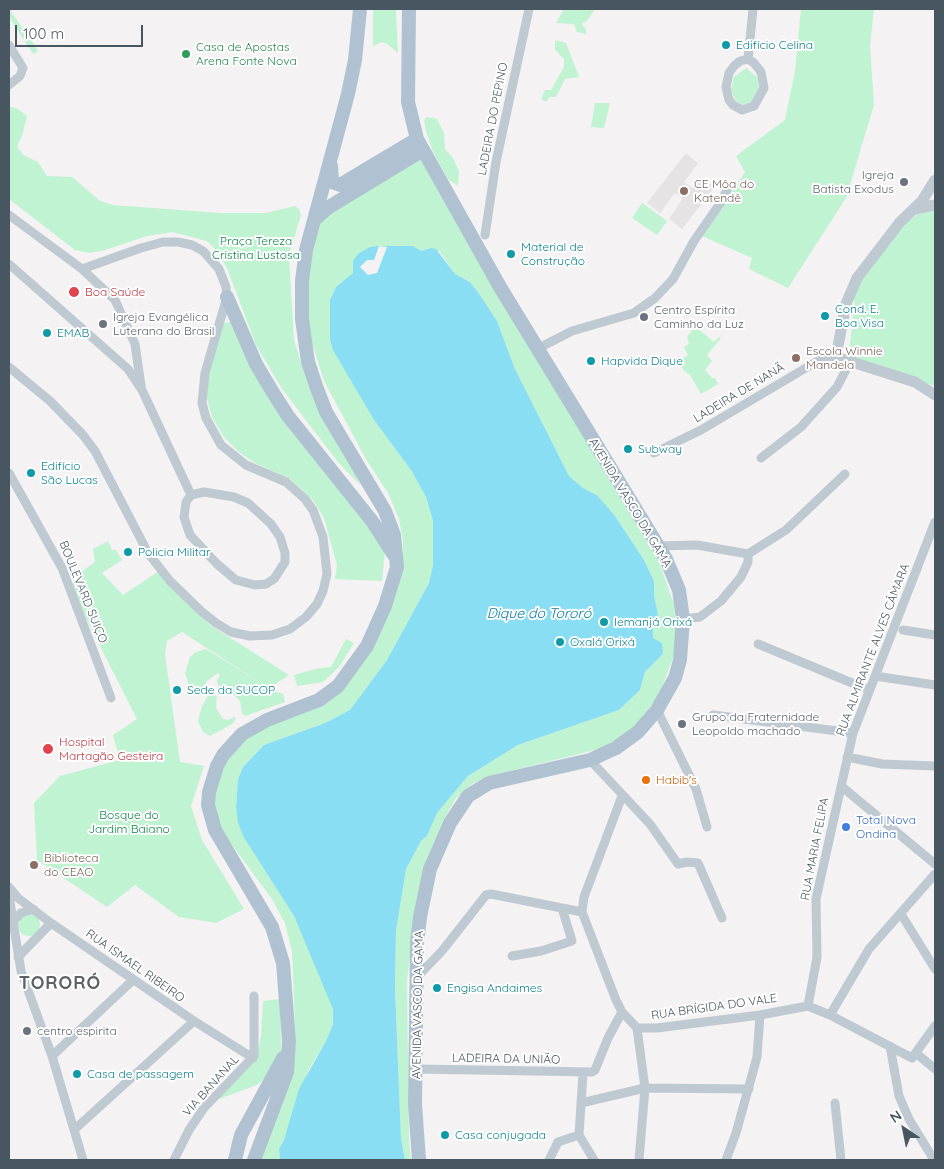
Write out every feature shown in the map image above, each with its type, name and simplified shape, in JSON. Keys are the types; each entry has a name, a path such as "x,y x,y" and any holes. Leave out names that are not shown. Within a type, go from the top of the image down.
{"main road":[{"path":"254,1160 284,1082 289,1041 283,963 278,940 215,830 208,805 209,792 217,766 223,755 242,734 267,720 320,700 338,686 356,663 377,624 392,583 397,560 394,535 385,511 326,412 308,362 302,319 302,281 314,220 355,60 360,9"},
{"name":"AVENIDA VASCO DA GAMA","path":"409,9 408,102 420,144 537,349 658,546 679,590 683,620 680,660 675,678 657,710 643,727 627,740 590,760 489,783 468,796 450,823 430,869 420,917 417,977 417,1138 419,1160"},
{"path":"333,150 330,178 336,185 340,185 420,144"},
{"path":"314,220 329,207 420,144"},
{"path":"227,297 256,364 288,416 372,521 397,560"},
{"path":"235,1160 241,1136 278,1071 289,1041"},
{"name":"AVENIDA VASCO DA GAMA","path":"417,1138 424,1160"}],"street":[{"name":"LADEIRA DO PEPINO","path":"485,235 496,162 529,9"},
{"path":"748,60 753,9"},
{"path":"9,45 23,68 20,76 9,85"},
{"path":"748,60 754,63 762,72 764,88 754,106 742,110 733,106 729,100 726,87 729,73 734,66 740,61 748,60"},
{"path":"935,180 927,195 900,222 857,278 846,304 836,357 915,382 935,395"},
{"path":"537,349 572,331 634,313 655,298 673,279 694,240 721,202 728,186"},
{"path":"912,210 935,205"},
{"path":"9,215 82,269 106,290 121,310 135,344 142,390"},
{"path":"9,367 70,420 89,443 140,539 170,581 201,611 231,632 250,636 272,635 290,629 306,618 317,604 323,591 327,574 326,556 318,522 305,499 286,482 231,455 221,445 206,418 202,403 202,388 227,297 223,278 214,262 203,251 192,245 178,242 163,242 82,269"},
{"path":"9,264 113,353 128,369 142,390 191,495 185,509 186,527 196,542 236,580 255,585 266,584 281,571 285,562 285,553 280,537 260,512 248,503 227,496 204,492 191,495"},
{"name":"LADEIRA DE NANÃ","path":"654,453 701,430 821,359 827,356 836,357"},
{"path":"761,458 801,427 837,386 850,362"},
{"name":"BOULEVARD SUIÇO","path":"9,472 62,568 111,698"},
{"path":"658,546 697,545 748,554 786,530 845,474"},
{"name":"RUA ALMIRANTE ALVES CÂMARA","path":"841,786 853,733 935,522"},
{"path":"683,620 700,618 721,601 741,577 748,562 748,554"},
{"path":"903,630 935,635"},
{"path":"758,644 869,690"},
{"path":"875,676 935,685"},
{"path":"657,710 696,789 707,827"},
{"path":"713,716 853,733"},
{"path":"847,757 882,764 935,766"},
{"path":"590,760 650,824 678,864 687,862 698,863 722,918"},
{"path":"841,786 935,864"},
{"name":"RUA MARIA FELIPA","path":"808,1006 817,957 816,899 841,786"},
{"path":"417,977 442,951 486,895 491,894 582,912 584,897 622,796"},
{"path":"830,1015 869,949 935,874"},
{"name":"RUA ISMAEL RIBEIRO","path":"9,887 18,898 51,923 194,1021 253,1058"},
{"path":"9,896 14,934 13,956 52,1056 76,1130 83,1160"},
{"path":"512,956 541,951 572,941 562,908"},
{"path":"12,922 21,913 33,909"},
{"name":"RUA BRÍGIDA DO VALE","path":"582,912 622,1012 637,1028 657,1028 760,1015 808,1006"},
{"path":"901,914 935,969"},
{"path":"13,956 33,941 51,923"},
{"path":"14,934 23,940 33,941"},
{"path":"52,1056 134,980"},
{"name":"VIA BANANAL","path":"174,1160 189,1130 200,1114 253,1058 256,1051 254,996"},
{"path":"808,1006 830,1015 908,1057 916,1054 935,1026"},
{"name":"LADEIRA DA UNIÃO","path":"417,1069 583,1073 595,1070 608,1038 622,1012"},
{"path":"726,1160 757,1057 760,1015"},
{"path":"76,1130 194,1021"},
{"path":"637,1028 645,1088 639,1160"},
{"path":"890,1046 899,1096 909,1119 934,1160"},
{"path":"916,1054 935,1069"},
{"path":"583,1073 579,1135 594,1160"},
{"path":"581,1103 645,1088 748,1089"},
{"path":"835,1103 841,1160"},
{"path":"549,1160 558,1142 579,1135"}],"shaded area":[{"name":"CE Môa do Katendê","path":"686,153 698,163 684,182 692,188 701,177 715,187 682,229 669,219 683,198 675,193 660,213 647,203"}],"green space":[{"path":"9,9 38,51 33,54 9,17"},
{"path":"373,9 396,9 398,53 382,42 373,46"},
{"path":"564,9 595,9 587,21 581,24 586,29 586,34 577,32 574,24 556,23"},
{"path":"801,9 874,9 870,45 874,105 846,198 788,288 749,269 752,258 702,236 745,172 736,156 785,120 795,71"},
{"path":"555,40 566,43 579,77 565,79 556,97 550,97 546,102 541,99 545,90 551,90 564,67 564,59 555,50"},
{"path":"746,68 757,77 759,88 751,102 743,105 735,100 731,89 734,77"},
{"path":"595,103 610,103 604,128 591,127"},
{"name":"Praça Tereza Cristina Lustosa","path":"9,108 18,109 27,116 22,136 17,146 23,155 38,162 47,176 72,177 100,201 113,205 220,213 266,213 295,206 299,209 301,215 289,255 294,340 309,388 328,429 352,465 360,485 338,462 282,389 256,345 227,268 218,252 207,241 172,232 147,236 90,253 75,250 9,199"},
{"path":"427,117 437,119 444,133 445,149 453,158 459,172 458,186 448,179 433,152 424,120"},
{"path":"421,155 522,332 659,562 674,605 676,630 674,655 659,695 632,730 603,748 486,777 472,784 456,798 443,821 424,865 416,902 407,981 409,1142 411,1160 405,1160 401,1139 395,988 396,931 406,869 421,841 427,836 437,813 468,776 518,745 619,710 640,690 645,672 663,654 653,638 653,625 658,614 654,595 654,581 644,560 615,516 598,496 583,488 569,476 515,369 497,321 480,295 470,282 455,274 440,252 431,248 421,251 379,246 351,275 336,287 330,300 330,340 374,420 411,470 426,497 433,521 433,565 429,583 387,660 350,710 325,723 264,745 243,767 238,779 236,808 243,835 294,916 334,1009 333,1023 326,1041 309,1069 284,1140 279,1149 280,1160 260,1160 296,1046 292,951 285,923 272,899 221,830 213,806 219,771 234,745 340,686 403,565 403,540 399,519 388,493 366,459 324,381 312,342 305,299 307,259 321,208"},
{"path":"642,203 667,221 657,235 632,218"},
{"path":"935,211 935,386 856,363 849,354 856,285 898,230 917,214"},
{"path":"229,322 233,324 385,552 382,581 335,579 337,565 324,518 313,500 290,479 255,463 239,452 224,437 212,417 205,391 209,368 224,323"},
{"path":"692,324 714,342 719,337 721,338 707,355 712,361 705,370 712,378 715,378 718,384 701,394 690,375 683,370 680,360 688,355 684,347 689,344 687,336 692,331"},
{"name":"Bosque do Jardim Baiano","path":"108,541 112,550 116,550 122,560 102,573 123,595 159,571 210,625 289,675 268,689 283,694 285,702 245,716 242,713 240,701 234,695 224,695 219,690 217,680 220,675 218,673 207,681 199,696 192,695 185,673 190,657 196,652 206,649 264,685 182,632 167,641 165,654 180,762 204,766 191,806 202,840 244,909 216,923 179,917 135,885 107,907 37,860 34,803 60,776 120,760 113,735 137,719 69,585 75,582 74,577 95,562 93,549"},
{"path":"346,639 354,643 339,667 323,682 297,686 294,675 319,668 331,667"},
{"path":"213,694 217,697 216,708 223,719 228,720 234,717 236,719 232,724 210,736 203,732 198,721 202,706 208,696"},
{"path":"29,914 37,917 40,925 37,933 29,936 21,933 18,925 21,917"},
{"path":"280,999 281,1051 276,1069 257,1085 216,1100 257,1056 261,1036 263,1001"}],"water":[{"name":"Dique do Tororó","path":"413,246 421,251 431,248 436,249 455,274 470,282 480,295 497,321 515,369 569,476 583,488 598,496 615,516 644,560 654,581 654,595 658,614 653,625 653,638 662,643 663,654 645,672 640,690 619,710 518,745 468,776 437,813 427,836 421,841 406,869 396,931 395,988 401,1139 405,1160 280,1160 279,1149 284,1140 299,1089 326,1041 333,1024 333,1009 294,916 243,836 238,822 236,807 238,779 243,767 264,745 325,723 350,710 387,660 429,583 433,565 433,521 426,497 411,470 374,420 333,350 330,340 330,300 336,287 353,273 353,261 358,254 370,247"}],"pier":[{"path":"379,246 387,247 377,273 368,275 360,267 367,260 374,260"}],"place":[{"name":"Edifício Celina","path":"726,45"},
{"name":"Casa de Apostas Arena Fonte Nova","path":"186,54"},
{"name":"Igreja Batista Exodus","path":"904,182"},
{"name":"CE Môa do Katendê","path":"684,191"},
{"name":"Material de Construção","path":"511,254"},
{"name":"Boa Saúde","path":"74,292"},
{"name":"Cond. E. Boa Visa","path":"825,316"},
{"name":"Centro Espírita Caminho da Luz","path":"644,317"},
{"name":"Igreja Evangélica Luterana do Brasil","path":"103,324"},
{"name":"EMAB","path":"47,333"},
{"name":"Escola Winnie Mandela","path":"796,358"},
{"name":"Hapvida Dique","path":"591,361"},
{"name":"Subway","path":"628,449"},
{"name":"Edifício São Lucas","path":"31,473"},
{"name":"Policia Militar","path":"128,552"},
{"name":"Iemanjá Orixá","path":"604,622"},
{"name":"Oxalá Orixá","path":"560,642"},
{"name":"Sede da SUCOP","path":"177,690"},
{"name":"Grupo da Fraternidade Leopoldo machado","path":"682,724"},
{"name":"Hospital Martagão Gesteira","path":"48,749"},
{"name":"Habib's","path":"646,780"},
{"name":"Total Nova Ondina","path":"846,827"},
{"name":"Biblioteca do CEAO","path":"34,865"},
{"name":"Engisa Andaimes","path":"437,988"},
{"name":"centro espirita","path":"27,1031"},
{"name":"Casa de passagem","path":"77,1074"},
{"name":"Casa conjugada","path":"445,1135"}],"district":[{"name":"TORORÓ","path":"60,984"}]}
